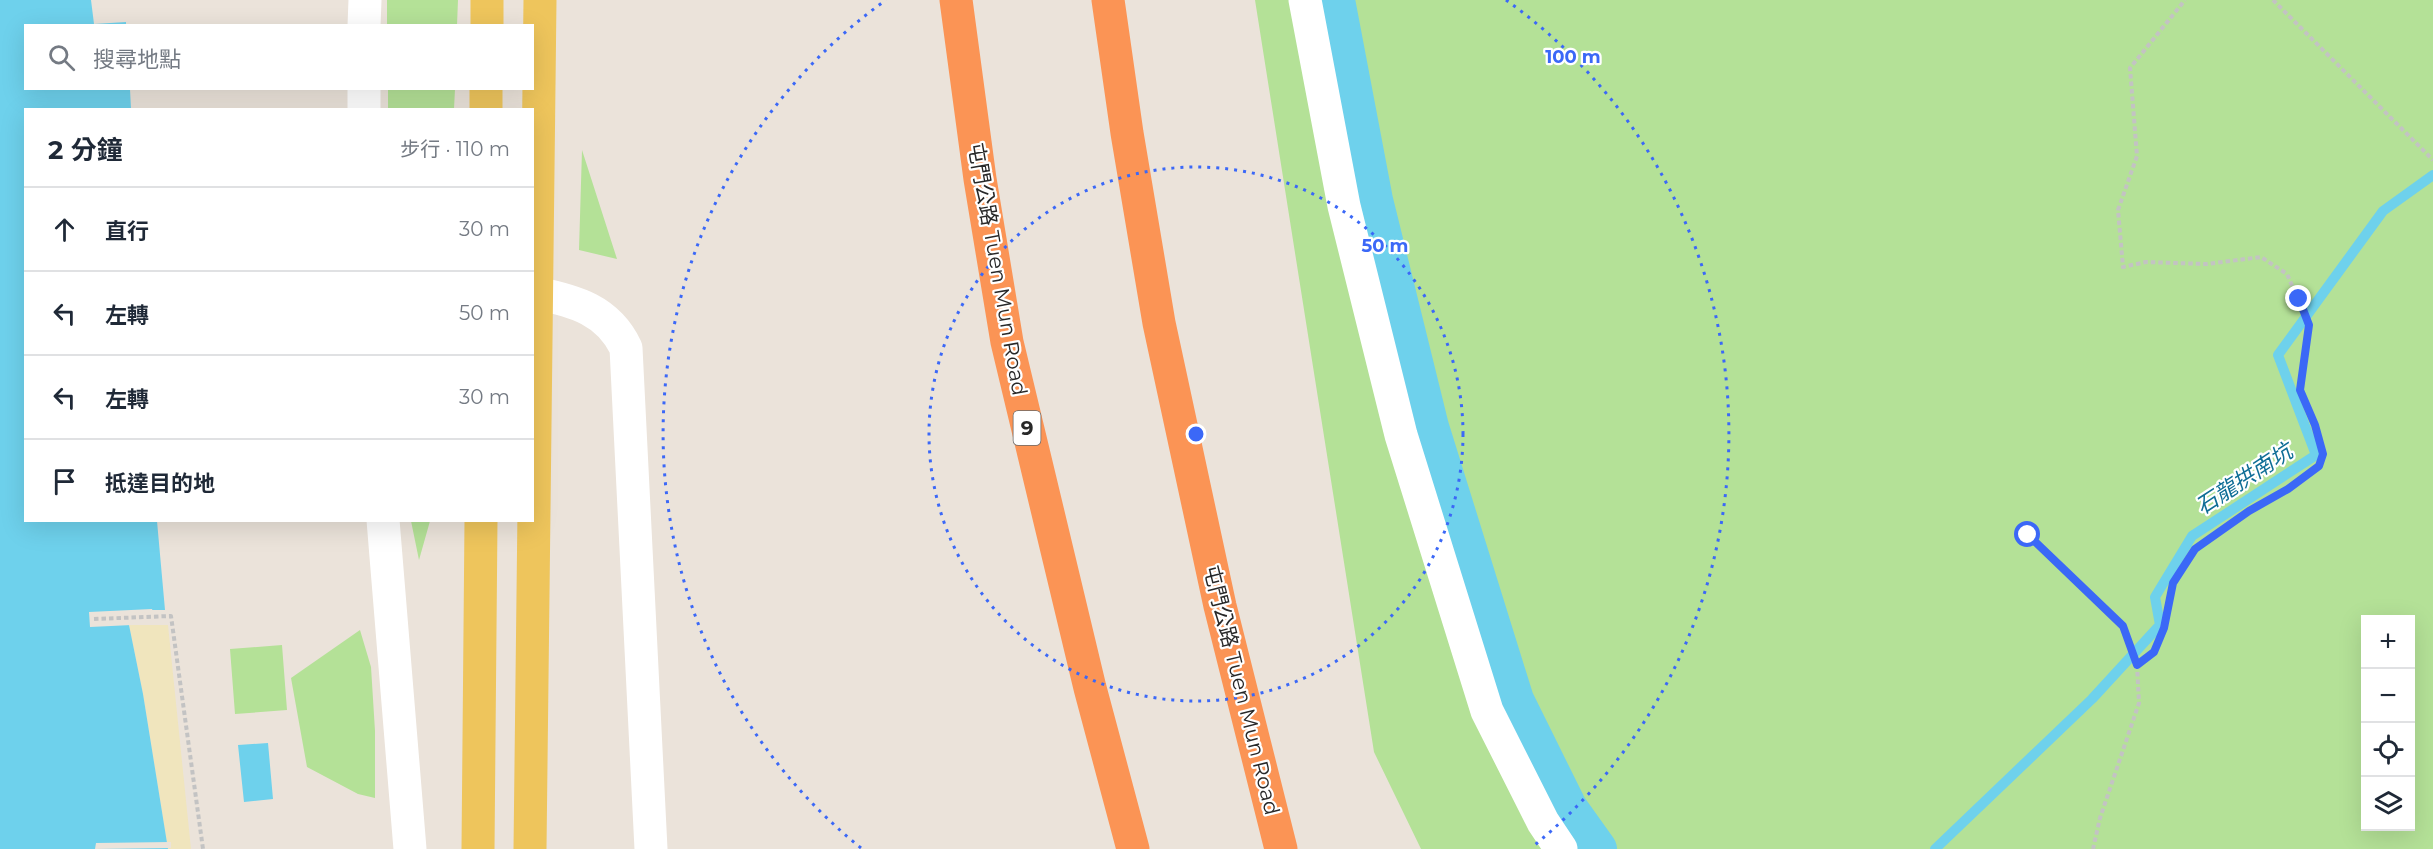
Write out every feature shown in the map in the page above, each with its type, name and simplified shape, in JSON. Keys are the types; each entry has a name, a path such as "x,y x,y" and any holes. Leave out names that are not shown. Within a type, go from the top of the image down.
{"highway":[{"name":"屯門公路 Tuen Mun Road","path":"956,0 980,179 1007,342 1090,688 1133,849"},
{"name":"屯門公路 Tuen Mun Road","path":"1108,0 1127,133 1163,344 1220,606 1281,849"}],"main road":[{"path":"487,0 487,24"},
{"path":"534,515 540,0"},
{"path":"486,90 486,108"},
{"path":"478,849 481,522"},
{"path":"531,849 534,522"}],"street":[{"path":"364,0 364,24"},
{"path":"1305,0 1344,206 1401,435 1487,711 1542,822 1561,849"},
{"path":"364,90 364,108"},
{"path":"536,293 561,298 592,310 618,332 626,348 651,849"},
{"path":"383,522 410,849"}],"path":[{"path":"2137,665 2154,652 2164,628 2173,583 2195,549 2249,511 2288,489 2319,466 2323,454 2315,425 2300,390 2309,325 2287,274 2261,257 2207,264 2146,262 2122,267 2118,210 2137,156 2130,68 2185,0"},
{"path":"2273,0 2433,160"},
{"path":"2028,535 2123,626 2137,665 2139,703 2100,818 2093,849"},
{"path":"94,619 171,616 203,849"}],"green space":[{"path":"387,0 458,0 457,24 387,24"},
{"path":"1255,0 2433,0 2433,849 1421,849 1374,752"},
{"path":"388,90 455,90 454,108 388,108"},
{"path":"582,150 617,259 579,250"},
{"path":"411,522 430,522 419,560"},
{"path":"360,630 371,667 375,731 375,798 358,794 307,767 291,678"},
{"path":"282,645 287,710 235,714 230,649"}],"sand":[{"path":"129,625 168,625 191,849 168,849 143,694"}],"water":[{"path":"0,0 91,0 94,24 24,24 24,90 130,90 131,108 24,108 24,522 157,522 165,610 132,610 129,625 143,694 168,849 0,849"},
{"path":"126,22 126,24 94,24"},
{"path":"268,743 273,799 244,802 238,745"}],"pier":[{"path":"152,609 153,612 134,613 132,625 90,627 89,612"},
{"path":"171,842 171,848 95,849 96,843"}],"waterway":[{"path":"1336,0 1374,200 1430,427 1515,700 1568,807 1598,849"},
{"name":"石龍拱南坑","path":"1935,849 2092,699 2160,625 2155,597 2192,536 2316,455 2278,355 2383,211 2433,175"}],"route":[{"path":"2028,535 2123,626 2137,665 2154,652 2164,628 2173,583 2195,549 2249,511 2288,489 2319,466 2323,454 2315,425 2300,390 2309,325 2299,299"}]}
